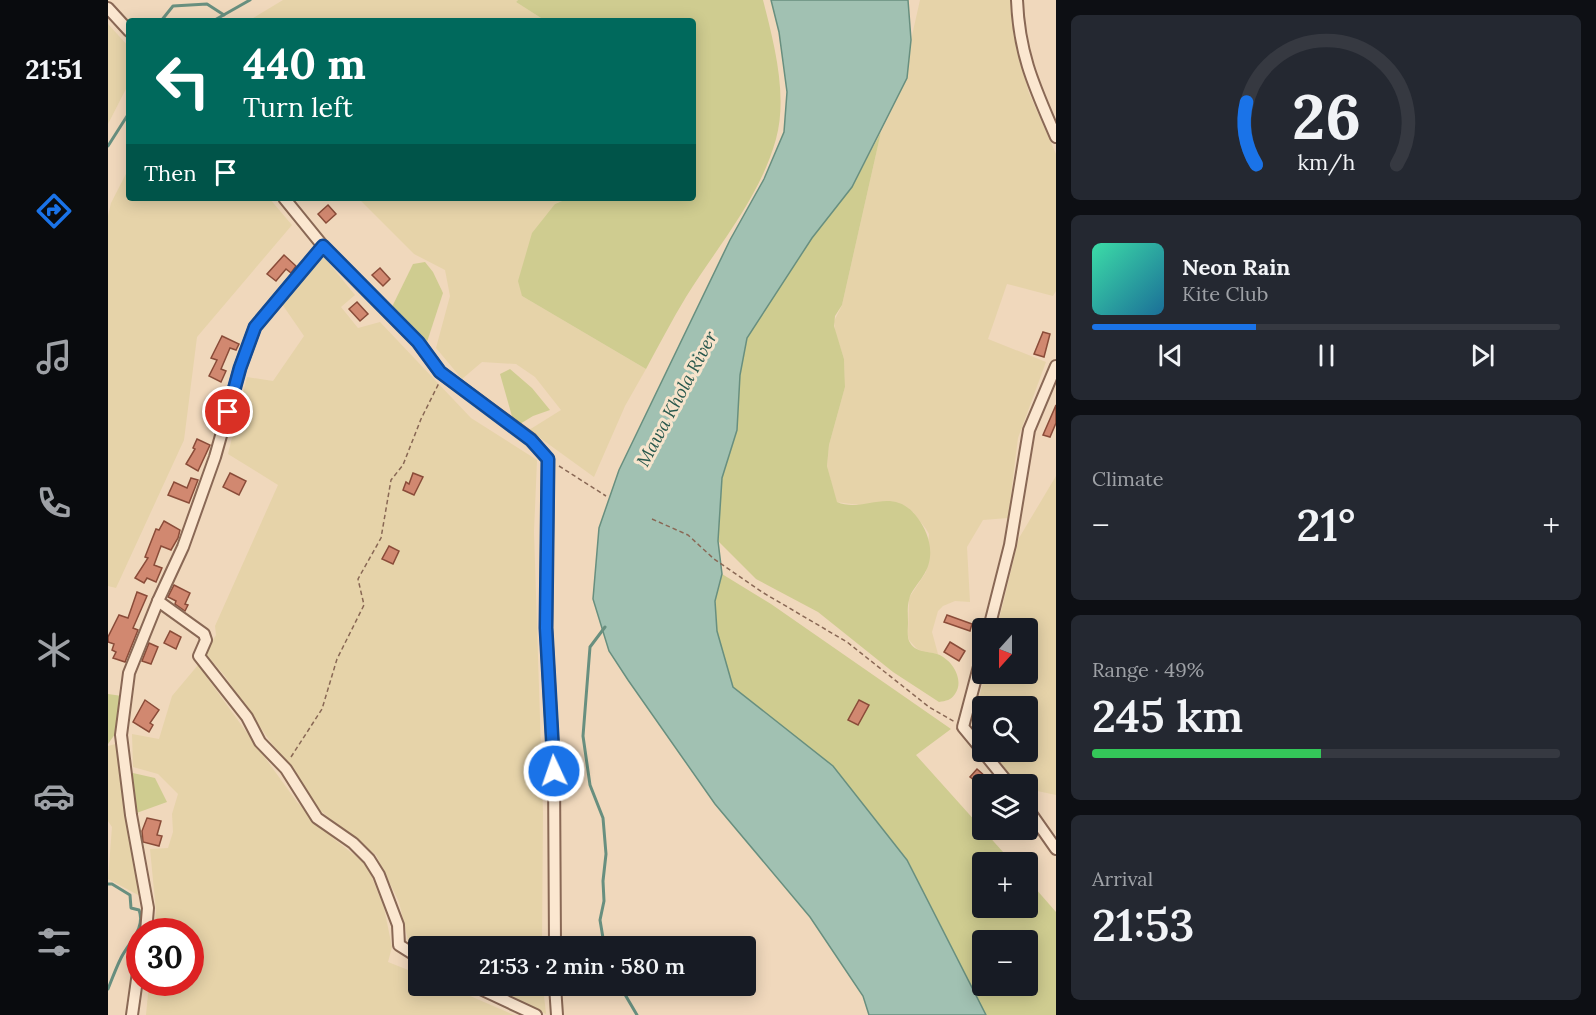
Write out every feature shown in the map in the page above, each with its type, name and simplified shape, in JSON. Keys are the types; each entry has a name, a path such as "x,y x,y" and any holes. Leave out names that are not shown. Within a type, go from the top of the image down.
{"street":[{"path":"1017,0 1024,59 1033,87 1056,137"},
{"path":"108,8 126,28"},
{"path":"286,201 323,246 418,342 440,372 531,440 548,459 546,628 554,771 555,936"},
{"path":"147,918 148,908 131,814 121,735 129,673 183,547 215,457 240,368 255,327 323,246"},
{"path":"992,618 1010,545 1029,430 1056,366"},
{"path":"158,601 204,634 206,640 199,656 247,717 260,742 286,769 317,818 353,843 369,859 379,875 398,925 399,945 408,951"},
{"path":"972,738 963,727 974,684"},
{"path":"992,762 1001,774"},
{"path":"1038,823 1056,849"},
{"path":"132,1015 135,996"},
{"path":"495,996 536,1015"},
{"path":"555,996 556,1015"}],"path":[{"path":"286,769 293,752 322,709 337,659 364,605 358,579 367,559 375,552 381,538 391,480 403,465 421,419 439,384 440,372"},
{"path":"548,459 606,496"},
{"path":"652,519 687,535 721,564 784,607 810,618 847,642 928,707 963,727"}],"shaded area":[{"path":"283,0 518,0 516,2 541,18 253,18"},
{"path":"518,0 763,0 775,51 780,87 781,105 776,139 760,182 749,202 686,297 646,369 522,296 518,281 532,233 555,204 562,201 696,201 696,18 541,18 516,2"},
{"path":"920,0 1013,0 1017,50 1029,93 1056,154 1056,291 1053,296 1007,284 988,339 1046,362 1018,438 1008,518 983,520 967,547 970,602 955,601 938,611 932,632 938,654 924,653 916,648 908,636 909,598 926,572 929,534 913,512 836,502 827,466 829,445 845,387 844,359 834,321 842,305 881,132 907,78 911,40"},
{"path":"108,24 126,44 126,89 108,124"},
{"path":"881,132 842,305 835,316 834,326 844,359 845,387 829,445 827,466 837,502 857,505 898,502 907,507 922,524 930,546 929,561 927,569 910,597 908,634 909,641 914,648 937,654 948,660 958,677 958,688 952,698 939,702 893,672 818,612 756,579 718,541 722,478 737,430 740,375 747,338 812,238 852,187"},
{"path":"126,174 126,201 272,201 292,225 197,337 184,440 116,588 108,586 108,216 111,203"},
{"path":"361,201 562,201 555,204 522,296 646,369 625,406 594,477 529,430 561,410 535,377 516,364 482,362 462,379 436,348 450,296 445,270 414,254"},
{"path":"324,257 355,295 341,307 358,328 380,322 471,418 537,460 534,532 543,812 542,936 408,936 408,940 399,902 376,855 317,808 297,774 272,744 224,675 205,653 216,635 215,626 278,485 228,454 247,377 273,381 304,336 282,304"},
{"path":"425,262 433,272 443,293 427,342 418,342 389,313 413,264"},
{"path":"510,369 532,388 550,410 533,416 515,427 500,374"},
{"path":"1056,476 1056,795 1038,791 1038,774 1009,774 999,762 1038,762 1038,696 980,696 983,684 1038,684 1038,618 999,618 1019,538"},
{"path":"722,574 771,604 951,729 916,755 972,817 972,840 992,840 1003,852 972,852 972,918 1038,918 1038,891 1056,912 1056,1015 986,1015 976,996 1038,996 1038,930 972,930 972,987 907,859 833,766 733,687 717,631 715,600"},
{"path":"198,665 297,802 334,839 367,865 384,908 392,947 388,962 408,970 408,996 470,996 514,1015 146,1015 148,996 204,996 204,918 155,918 150,849 168,848 173,832 172,814 178,794 158,774 133,767 132,734 159,739 172,696"},
{"path":"108,694 122,696 120,727 108,744"},
{"path":"119,743 140,896 108,879 112,827 108,821 108,746"},
{"path":"124,771 155,778 167,802 131,815"},
{"path":"511,996 544,996 546,1014"}],"water":[{"name":"Mawa Khola River","path":"771,0 908,0 911,40 907,78 852,187 812,238 747,338 740,375 737,430 722,478 718,541 722,574 715,601 717,631 733,687 833,766 907,860 972,988 972,996 976,996 986,1015 869,1015 863,996 810,917 715,804 628,680 609,651 593,599 599,528 619,470 730,240 764,179 784,132 787,92 779,32"}],"building":[{"path":"328,205 336,214 326,223 318,214"},
{"path":"284,255 296,266 291,273 286,269 276,281 267,274"},
{"path":"380,268 390,279 383,286 372,275"},
{"path":"357,302 368,314 360,321 349,309"},
{"path":"1043,332 1050,334 1044,357 1034,354"},
{"path":"222,336 239,344 236,350 230,348 221,369 226,371 221,382 209,376 217,360 211,358"},
{"path":"1056,405 1056,423 1050,437 1043,435"},
{"path":"197,439 210,445 198,471 186,464 195,449 193,448"},
{"path":"230,473 246,481 239,495 223,487"},
{"path":"413,473 423,477 414,495 403,490 406,482 409,484"},
{"path":"191,478 198,480 189,503 168,495 174,482 187,488"},
{"path":"164,521 180,530 178,538 171,550 161,546 154,565 162,568 156,582 147,578 144,583 135,578 148,558 145,557 156,529 159,530"},
{"path":"389,546 399,551 393,564 382,559"},
{"path":"174,585 190,593 185,604 188,605 185,611 175,604 176,601 168,597"},
{"path":"137,592 147,596 133,628 138,630 125,662 113,658 116,652 112,650 114,644 108,642 108,637 119,615 128,618"},
{"path":"947,615 972,624 970,631 944,622"},
{"path":"170,631 181,637 176,649 164,643"},
{"path":"950,642 965,651 959,661 944,652"},
{"path":"149,643 158,647 151,664 142,661"},
{"path":"145,700 159,710 150,723 153,725 149,732 133,722"},
{"path":"859,700 869,705 858,725 848,720"},
{"path":"977,769 983,774 973,774"},
{"path":"147,818 161,821 157,835 162,836 159,846 143,842 142,831"}],"waterway":[{"path":"218,18 250,0"},
{"path":"163,18 173,6 207,4 224,15"},
{"path":"108,146 126,118"},
{"path":"603,936 600,920 604,901 603,881 606,854 603,818 590,785 583,736 590,647 605,627"},
{"path":"108,884 130,895 131,908 139,910 141,917 136,935 121,958 108,989"},
{"path":"626,996 637,1015"}],"route":[{"path":"228,412 240,368 255,327 323,246 418,342 440,372 531,440 548,459 545,540 546,628 554,771"}]}
